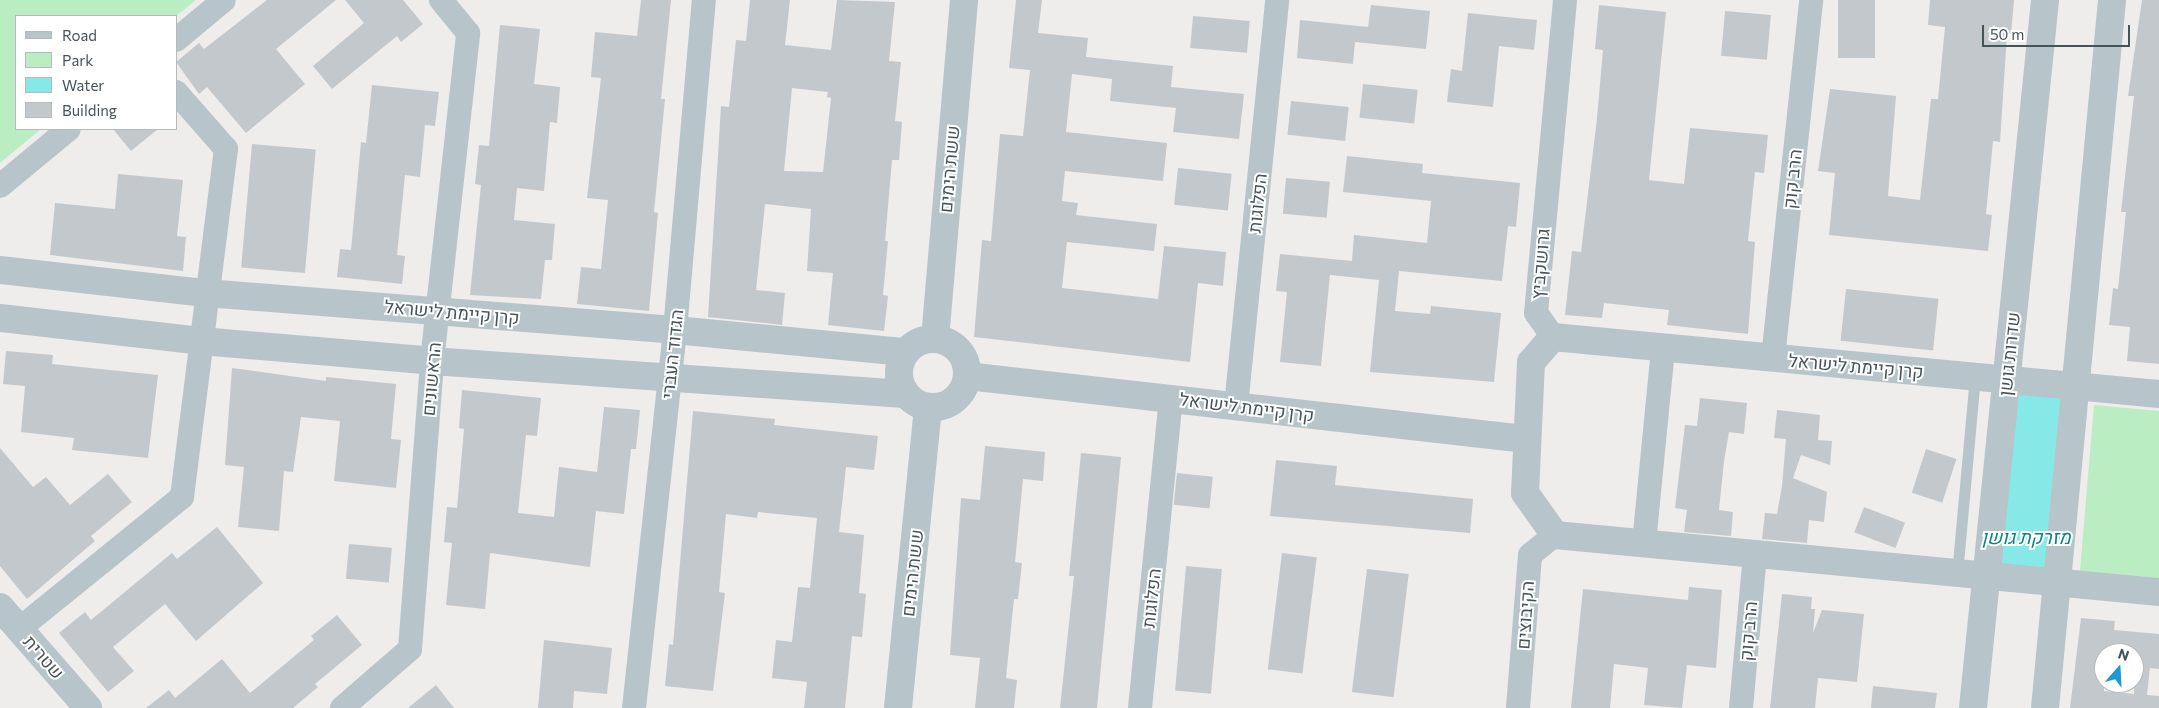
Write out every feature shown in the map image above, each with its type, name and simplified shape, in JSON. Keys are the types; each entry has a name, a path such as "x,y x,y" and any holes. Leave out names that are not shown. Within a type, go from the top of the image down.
{"street":[{"path":"178,38 224,0"},
{"name":"הראשונים","path":"342,708 410,649 432,361 468,33 441,0"},
{"name":"הגדוד העברי","path":"634,708 675,330 704,0"},
{"name":"ששת הימים","path":"935,338 964,0"},
{"name":"הפלוגות","path":"1236,406 1278,0"},
{"name":"גרושקביץ","path":"1553,337 1536,313 1565,0"},
{"name":"הרב קוק","path":"1773,358 1811,0"},
{"name":"שדרות גושן","path":"1973,708 2046,0"},
{"path":"2045,708 2077,388 2112,0"},
{"path":"19,629 182,497 202,341 206,293 226,150 178,94"},
{"path":"0,186 68,130"},
{"name":"קרן קיימת לישראל","path":"0,270 206,293 675,330 905,352"},
{"path":"0,318 202,341 432,361 905,394"},
{"path":"1553,337 1530,362 1525,494 1555,535 2159,592"},
{"name":"קרן קיימת לישראל","path":"1553,337 2006,379 2077,388 2159,394"},
{"path":"935,338 946,341 959,351 966,365 967,376 958,396 940,407 928,407 912,400 905,394 898,373 905,352 918,342 935,338"},
{"path":"1644,543 1663,348"},
{"name":"קרן קיימת לישראל","path":"967,376 1526,439"},
{"name":"הפלוגות","path":"1140,708 1171,398"},
{"name":"ששת הימים","path":"898,708 928,407"},
{"name":"הקיבוצים","path":"1518,708 1530,555 1555,535"},
{"name":"הרב קוק","path":"1741,708 1755,554"},
{"name":"שטרית","path":"0,607 88,708"}],"lane":[{"path":"1956,574 1975,377"}],"green space":[{"path":"0,0 196,0 177,15 15,15 15,130 40,130 0,163"},
{"path":"2094,405 2159,411 2159,578 2080,571"}],"water":[{"name":"מזרקת גושן","path":"2011,386 2069,394 2043,579 1985,571"}],"building":[{"path":"267,0 336,0 276,49 305,84 246,133 207,87 199,94 178,65 178,60 199,43 204,49"},
{"path":"345,0 403,0 423,24 401,42 397,36 332,89 313,66 364,23"},
{"path":"641,0 671,0 661,99 665,99 654,212 658,213 649,311 577,304 581,267 601,269 608,200 587,198 601,78 591,77 595,32 637,36"},
{"path":"750,0 790,0 785,45 831,50 837,0 895,2 889,61 901,62 895,121 902,122 899,160 892,160 885,241 888,241 883,295 888,296 884,331 828,325 833,273 807,271 811,209 765,204 756,290 785,293 782,325 708,317 721,106 729,107 736,40 746,41","holes":["792,88 828,92 827,97 831,98 823,172 784,171"]},
{"path":"1016,0 1042,0 1038,33 1088,38 1086,57 1173,66 1171,87 1244,94 1239,139 1173,132 1176,108 1110,101 1112,79 1072,74 1066,132 1167,143 1163,181 1065,171 1062,201 1078,203 1076,215 1157,224 1154,251 1067,242 1062,288 1158,299 1164,246 1226,252 1223,286 1198,283 1190,362 974,337 982,240 991,241 1000,134 1023,136 1030,70 1009,68"},
{"path":"1838,0 1875,0 1875,58 1838,58"},
{"path":"1930,0 2014,0 2011,34 2007,34 2000,142 1993,141 1986,214 1992,215 1988,251 1829,235 1835,173 1818,171 1830,89 1896,96 1888,196 1920,200 1931,99 1938,99 1945,27 1928,25"},
{"path":"2142,0 2159,0 2159,364 2127,361 2130,327 2109,325 2113,288 2118,289 2126,212 2121,212 2134,96 2128,96"},
{"path":"1371,5 1430,11 1426,49 1355,42 1353,64 1297,58 1300,20 1368,27"},
{"path":"1599,5 1666,12 1649,180 1684,184 1690,128 1768,135 1764,173 1755,172 1748,241 1755,242 1748,334 1667,325 1669,310 1604,303 1602,318 1565,315 1572,251 1581,252 1597,118 1603,50 1595,49"},
{"path":"1725,11 1771,15 1767,60 1721,56"},
{"path":"1468,13 1537,20 1534,50 1499,46 1493,107 1447,102 1451,69 1462,71"},
{"path":"1193,16 1250,21 1247,53 1190,48"},
{"path":"500,25 540,29 534,84 560,87 557,123 550,122 544,191 517,188 514,220 555,224 552,260 545,260 541,299 470,295 481,185 475,184 479,145 489,146"},
{"path":"1363,84 1418,90 1414,124 1359,118"},
{"path":"372,85 439,92 435,126 425,125 420,177 405,175 397,255 405,256 402,284 337,277 340,249 351,250 361,142 366,143"},
{"path":"1291,101 1349,107 1345,141 1287,135"},
{"path":"114,130 157,130 131,151"},
{"path":"252,144 316,150 305,273 241,268"},
{"path":"1347,156 1423,164 1422,173 1520,183 1516,227 1508,226 1502,281 1399,271 1395,311 1430,314 1431,306 1501,313 1494,382 1370,372 1379,280 1330,275 1321,366 1280,362 1287,292 1276,291 1280,254 1352,261 1354,235 1427,243 1431,201 1343,192"},
{"path":"1178,168 1232,174 1228,210 1174,205"},
{"path":"118,174 183,180 177,236 186,237 183,271 50,255 55,203 115,209"},
{"path":"1286,178 1330,182 1327,218 1283,214"},
{"path":"1846,289 1938,299 1933,350 1841,341"},
{"path":"6,351 53,355 52,364 158,375 148,458 72,450 74,438 21,432 25,386 3,384"},
{"path":"232,368 326,381 326,377 396,384 391,439 401,440 396,488 334,481 340,421 301,417 293,472 284,471 279,531 238,527 244,467 225,465"},
{"path":"462,390 541,398 537,436 526,435 518,513 554,517 559,467 597,472 604,407 640,410 636,449 631,449 624,514 596,511 590,567 490,553 485,609 446,605 452,543 444,542 447,507 457,508 464,429 459,428"},
{"path":"1700,398 1747,403 1744,434 1729,432 1724,461 1719,510 1733,512 1731,536 1684,532 1687,510 1675,508 1685,425 1697,426"},
{"path":"1777,410 1820,415 1818,440 1832,441 1830,465 1801,455 1793,478 1827,492 1824,522 1809,520 1807,543 1762,539 1765,513 1777,514 1782,486 1786,439 1774,438"},
{"path":"693,411 775,419 774,425 878,436 874,470 846,467 839,532 864,535 859,593 866,594 862,637 852,636 845,708 804,708 807,682 772,678 776,640 792,642 798,587 810,588 817,518 758,512 757,518 726,514 719,592 725,593 713,691 665,686 669,644 673,645"},
{"path":"985,446 1045,452 1043,481 1023,479 1015,562 1022,563 1018,599 1014,599 1006,678 1017,680 1014,708 975,708 980,658 950,655 961,498 980,500"},
{"path":"0,448 33,487 46,477 70,505 108,474 132,502 91,536 95,541 27,599 0,566"},
{"path":"1926,449 1956,459 1942,503 1912,493"},
{"path":"1081,453 1121,457 1097,708 1060,708 1074,576 1069,576"},
{"path":"1276,460 1337,466 1335,485 1473,499 1470,533 1270,516"},
{"path":"1177,473 1213,477 1209,509 1174,505"},
{"path":"1864,507 1905,523 1895,548 1854,532"},
{"path":"217,527 263,583 196,641 165,604 113,647 134,671 108,692 59,633 85,612 91,620 172,553 177,559"},
{"path":"349,544 392,548 389,583 346,579"},
{"path":"1282,553 1317,557 1302,673 1268,669"},
{"path":"1186,566 1222,569 1211,694 1175,691"},
{"path":"1367,569 1409,574 1394,697 1352,692"},
{"path":"1689,587 1722,590 1716,668 1687,665 1682,708 1644,705 1648,668 1614,664 1610,708 1571,708 1583,589 1688,600"},
{"path":"1782,594 1812,597 1811,609 1815,609 1813,633 1822,610 1864,614 1857,682 1818,678 1815,708 1770,708"},
{"path":"337,615 362,645 315,684 318,687 293,708 146,708 169,690 175,698 222,659 250,693 314,640 311,636"},
{"path":"2081,618 2115,621 2114,630 2159,634 2159,669 2150,668 2147,695 2159,696 2159,708 2070,708"},
{"path":"544,640 612,648 607,694 574,691 573,708 538,708"},
{"path":"436,685 454,708 408,708"},
{"path":"1873,686 1937,693 1935,708 1871,708"}]}
